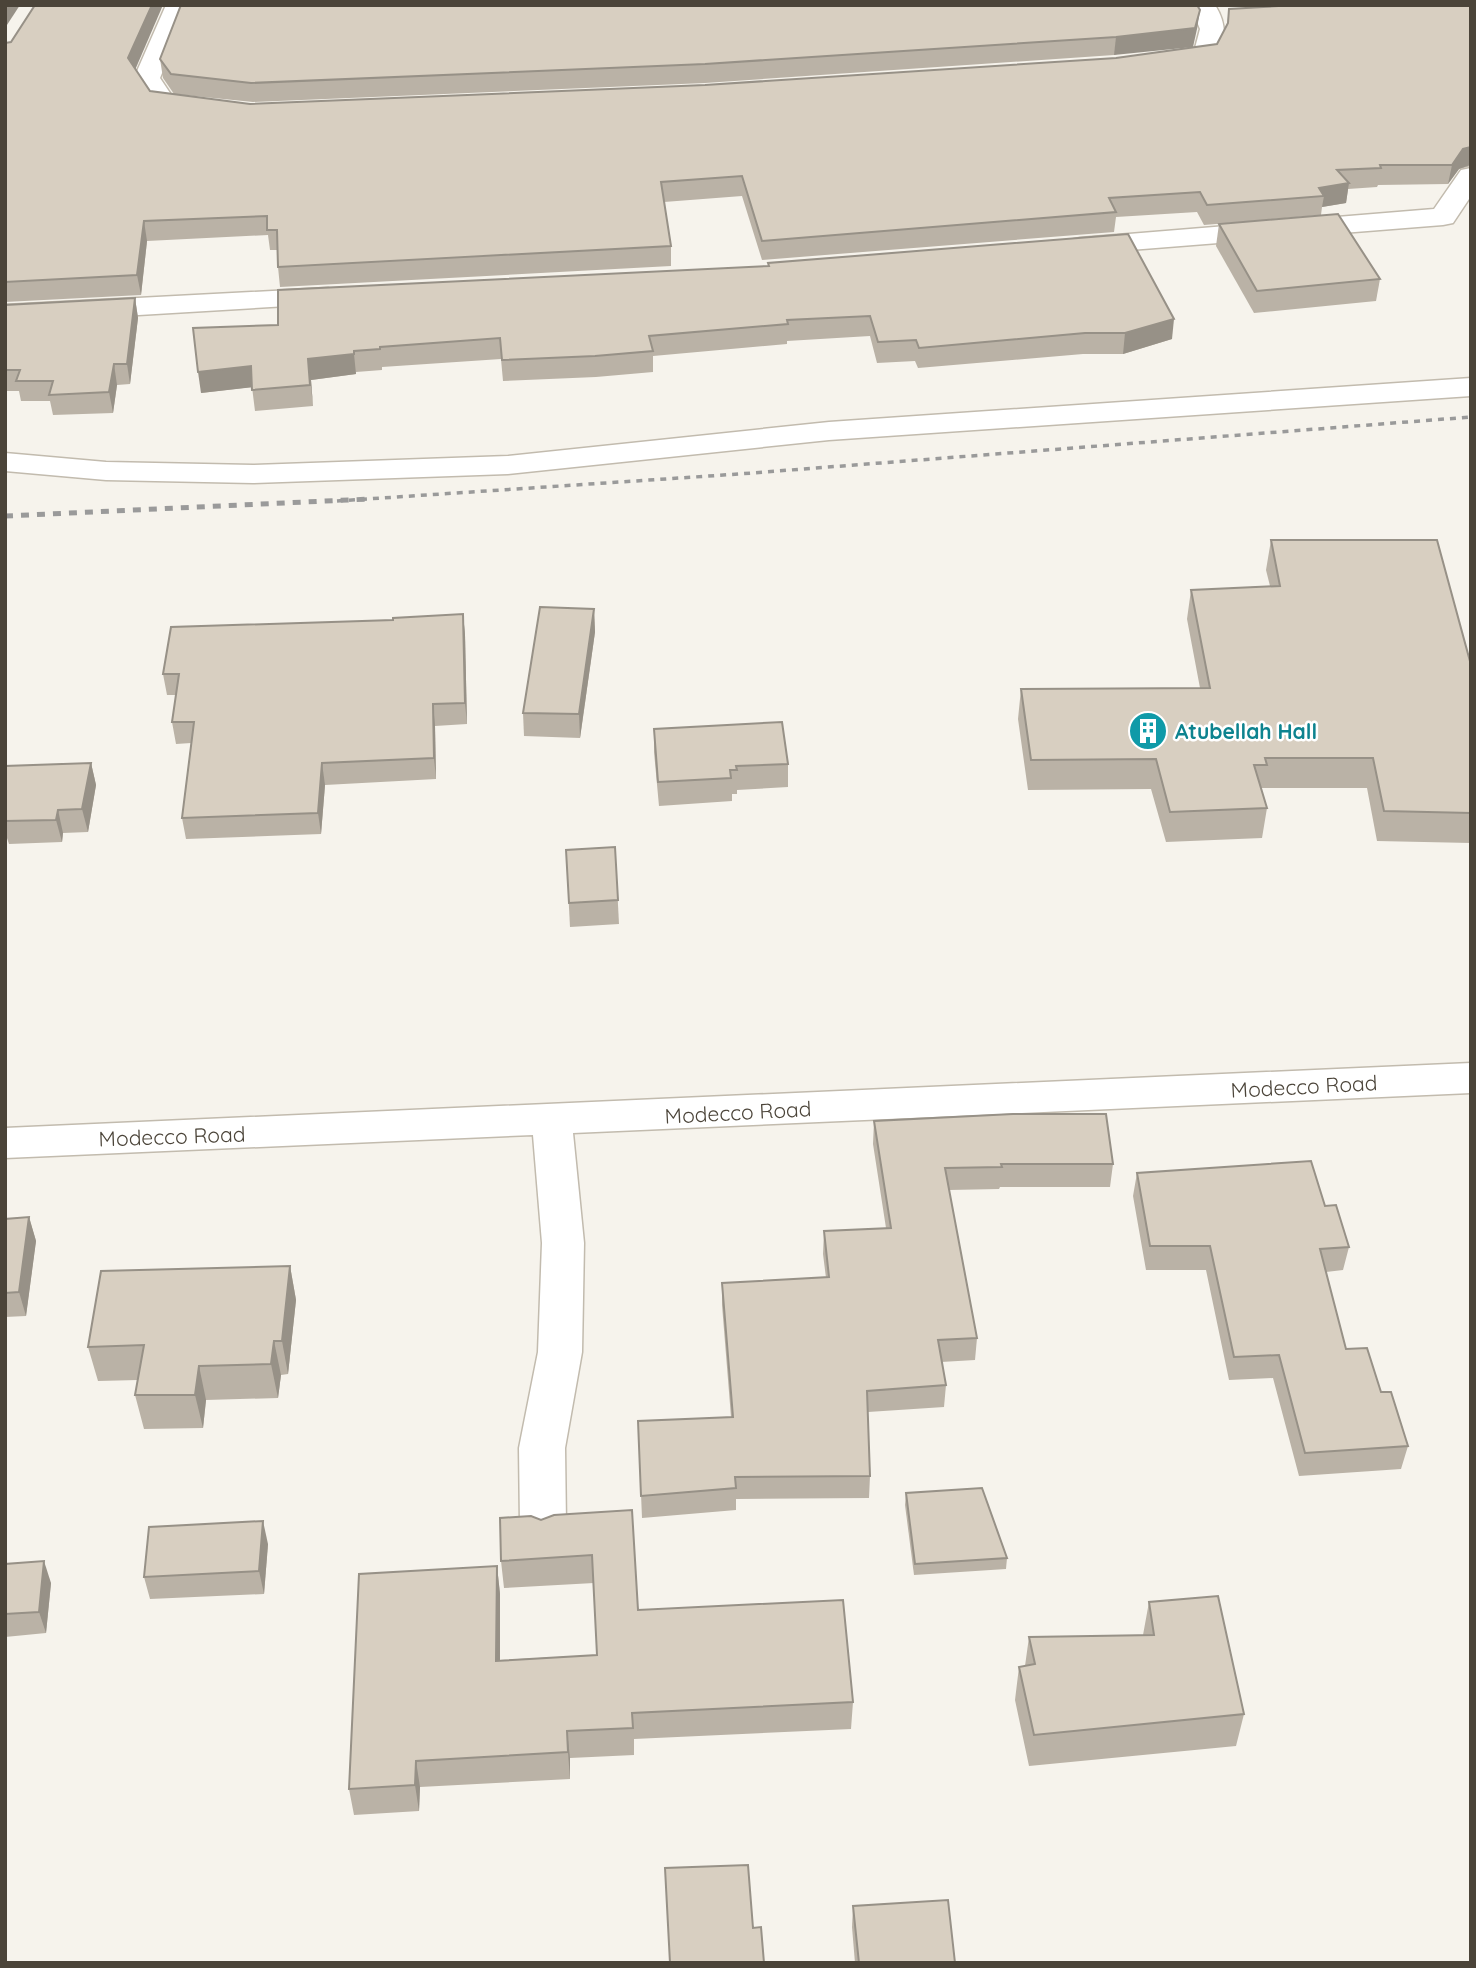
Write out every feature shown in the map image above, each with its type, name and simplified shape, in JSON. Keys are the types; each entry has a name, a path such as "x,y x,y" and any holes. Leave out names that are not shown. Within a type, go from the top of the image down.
{"street":[{"path":"178,5 147,78 164,103 228,111"},
{"path":"1140,62 1205,55 1215,35 1207,12 1238,17"},
{"path":"1443,217 1471,176"},
{"path":"1054,248 1443,217 1471,226"},
{"path":"5,314 359,296"},
{"path":"5,462 106,471 253,474 508,465 830,431 1471,387"},
{"name":"Modecco Road","path":"5,1143 1471,1078"},
{"path":"543,1525 542,1448 560,1352 563,1242 552,1120"}],"building":[{"path":"35,5 152,5 128,58 150,91 250,104 705,85 1116,58 1217,44 1228,23 1229,9 1295,5 1471,5 1471,147 1463,149 1452,165 1380,165 1381,168 1337,170 1349,183 1319,188 1324,196 1207,205 1200,192 1109,198 1116,212 762,241 742,176 661,182 671,246 278,267 277,230 267,230 267,216 144,221 137,275 5,282 5,43 11,42"},
{"path":"181,5 1197,5 1200,10 1195,28 1116,37 705,64 251,83 171,74 160,59"},
{"path":"1338,214 1380,279 1257,291 1219,224"},
{"path":"1128,234 1174,319 1125,333 1085,333 919,348 916,340 878,342 870,316 787,320 788,324 649,336 653,351 595,356 502,360 500,338 380,347 354,351 354,354 308,359 310,385 252,390 251,366 198,372 193,328 278,325 278,290 769,266 768,263"},
{"path":"135,298 127,364 114,364 109,392 49,395 53,381 16,381 20,370 5,370 5,305"},
{"path":"1271,540 1437,540 1471,665 1471,813 1384,811 1373,758 1265,758 1267,765 1254,765 1267,808 1170,812 1156,759 1031,760 1021,689 1210,688 1191,590 1280,586"},
{"path":"540,607 594,609 579,714 523,713"},
{"path":"463,614 465,703 433,704 434,758 322,763 318,813 182,818 194,722 172,722 179,674 163,674 171,627 393,620"},
{"path":"782,722 788,764 736,766 737,770 730,770 731,778 658,782 654,729"},
{"path":"91,763 82,809 58,810 56,820 5,821 5,766"},
{"path":"615,847 618,900 569,903 566,850"},
{"path":"1013,1114 1106,1114 1113,1164 1001,1164 1002,1167 945,1168 977,1338 938,1340 946,1385 867,1391 870,1476 735,1477 736,1488 641,1496 638,1421 733,1417 722,1283 829,1277 824,1231 891,1228 874,1121"},
{"path":"1311,1161 1325,1206 1336,1205 1349,1247 1320,1249 1346,1349 1367,1348 1381,1392 1391,1392 1408,1446 1305,1453 1279,1355 1234,1357 1210,1246 1150,1246 1137,1173"},
{"path":"29,1217 19,1292 5,1293 5,1219"},
{"path":"290,1266 282,1341 274,1341 271,1364 199,1366 195,1395 135,1395 144,1345 88,1347 101,1271"},
{"path":"982,1488 1007,1558 915,1564 906,1493"},
{"path":"632,1510 638,1610 843,1600 853,1702 632,1713 633,1728 567,1731 568,1752 416,1761 415,1785 349,1789 359,1574 497,1566 496,1661 597,1655 592,1555 501,1561 500,1518 531,1516 541,1520 554,1515"},
{"path":"263,1521 259,1571 144,1577 149,1527"},
{"path":"44,1561 39,1612 5,1614 5,1564"},
{"path":"1218,1596 1244,1714 1034,1735 1019,1667 1035,1664 1029,1637 1154,1635 1149,1602"},
{"path":"748,1865 753,1928 761,1927 764,1963 670,1963 665,1868"},
{"path":"948,1900 955,1963 859,1963 853,1906"}],"railway":[{"path":"359,499 739,474 1471,417"},
{"path":"5,516 359,499"},
{"path":"337,501 359,499"},
{"path":"359,499 370,499"}],"place":[{"name":"Atubellah Hall","path":"1148,731"}]}
